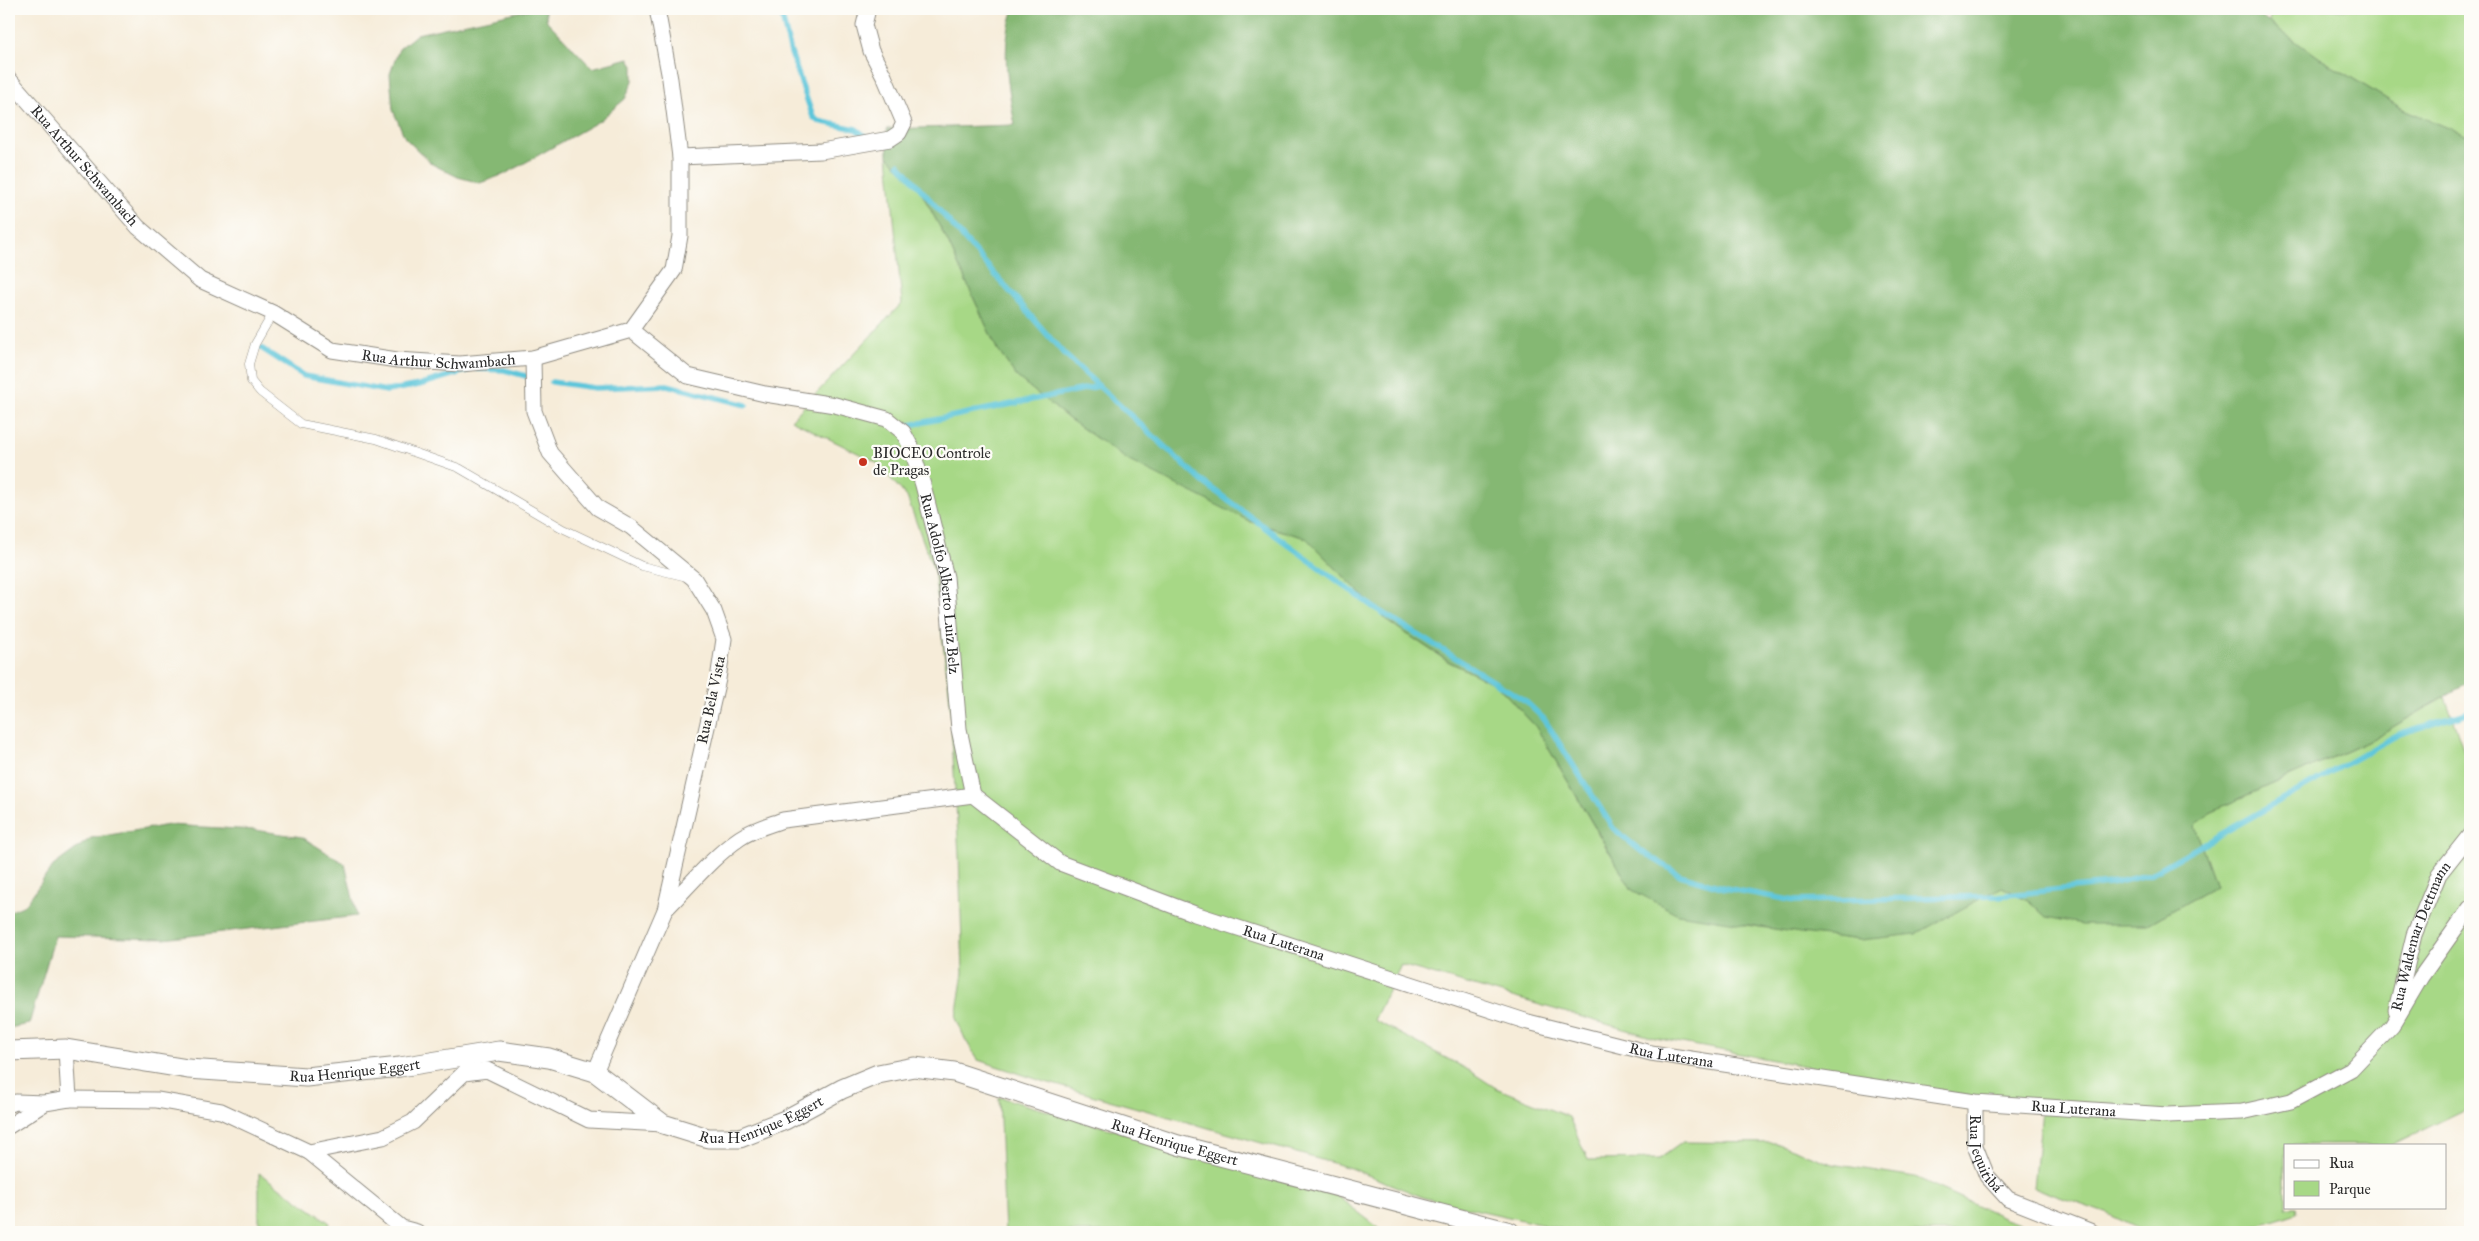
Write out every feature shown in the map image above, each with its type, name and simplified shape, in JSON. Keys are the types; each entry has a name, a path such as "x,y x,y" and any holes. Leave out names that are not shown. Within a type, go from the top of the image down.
{"street":[{"path":"631,330 674,270 680,236 680,157 670,79 657,9"},
{"path":"680,157 820,151 890,139 899,133 904,124 884,76 871,51 866,34 864,25 868,9"},
{"name":"Rua Arthur Schwambach","path":"9,80 138,227 200,280 273,313 332,350 397,360 460,364 533,358 631,330"},
{"name":"Rua Adolfo Alberto Luiz Belz","path":"631,330 688,376 705,382 765,394 835,405 887,419 903,432 911,447 923,484 946,577 959,729 973,795"},
{"name":"Rua Bela Vista","path":"533,358 534,411 550,453 598,508 631,527 694,579 714,611 724,639 718,679 665,910 595,1072"},
{"path":"665,910 722,854 741,838 761,827 783,820 973,795"},
{"name":"Rua Luterana","path":"973,795 1060,863 1195,914 1528,1022 1651,1053 1976,1102 2167,1115 2242,1112 2291,1101 2351,1070 2392,1026"},
{"name":"Rua Waldemar Dettmann","path":"2392,1026 2414,936 2439,874 2470,835"},
{"name":"Rua Waldemar Dettmann","path":"2392,1026 2421,977 2470,908"},
{"path":"66,1049 69,1099"},
{"name":"Rua Henrique Eggert","path":"9,1051 66,1049 188,1069 306,1077 400,1067 499,1051 549,1058 595,1072 663,1124 708,1138 740,1138 785,1120 842,1088 878,1074 914,1067 946,1071 1178,1145 1510,1232"},
{"path":"309,1152 383,1137 413,1122 464,1073 486,1070 589,1120 663,1124"},
{"path":"9,1104 16,1102 45,1103 69,1099 157,1100 221,1111 309,1152 401,1230 418,1232"},
{"name":"Rua Jequitibá","path":"1976,1102 1976,1146 1987,1176 2008,1199 2092,1232"},
{"path":"9,1126 45,1103"}],"lane":[{"path":"273,313 255,344 249,364 251,381 260,392 301,424 376,439 459,468 562,528 642,566 694,579"}],"green space":[{"path":"531,9 545,9 547,21 592,68 629,58 633,66 633,81 625,99 599,121 505,174 480,183 458,177 432,164 405,138 393,110 390,74 399,49 417,34"},
{"path":"1014,9 2250,9 2319,58 2403,109 2470,137 2470,682 2367,742 2210,812 2195,827 2216,886 2148,924 2082,924 2046,917 2028,900 2002,887 1916,934 1861,940 1800,933 1678,914 1632,890 1536,727 1497,685 1448,661 1389,622 1306,538 1251,522 1129,461 1069,419 1017,377 997,349 948,242 920,190 888,156 887,129 1015,125 1008,81 1006,52 1007,37"},
{"path":"2271,9 2470,9 2470,137 2403,109 2319,58 2269,23"},
{"path":"888,156 920,190 948,242 997,349 1017,377 1069,419 1251,522 1306,538 1389,622 1447,661 1497,685 1536,727 1609,852 1745,925 1861,940 1976,900 2002,887 2028,900 2046,917 2148,924 2216,886 2195,827 2210,812 2367,742 2445,697 2470,768 2470,1107 2394,1144 2284,1144 2284,1208 2296,1208 2297,1213 2238,1232 2145,1232 2108,1214 2034,1188 2042,1110 1655,1038 1401,965 1374,1020 1465,1068 1496,1088 1569,1117 1588,1160 1659,1159 1683,1142 1776,1143 1832,1164 1915,1177 2005,1218 2045,1232 1575,1232 1425,1198 1350,1168 1042,1081 978,1060 965,1039 956,1018 963,973 959,855 949,690 934,571 907,497 876,462 791,420 902,303"},
{"path":"169,825 255,830 302,837 345,864 357,916 164,939 55,936 29,1024 9,1028 9,912 25,905 53,866 91,838"},
{"path":"999,1097 1333,1193 1384,1232 1005,1232"},
{"path":"259,1173 330,1223 327,1232 259,1232"}],"waterway":[{"path":"780,9 791,53 813,117 818,121 856,129 869,139"},
{"path":"899,164 1065,355 1203,482 1373,607 1524,700 1544,719 1613,828 1641,851 1680,875 1725,888 1795,901 1998,896 2110,884 2150,874 2399,734 2470,712"},
{"path":"261,348 304,376 387,391 419,385 468,370"},
{"path":"478,369 504,370 526,376"},
{"path":"552,382 595,388 667,385 746,405"},
{"path":"910,425 1099,386"}],"place":[{"name":"BIOCEO Controle de Pragas","path":"863,462"}]}
